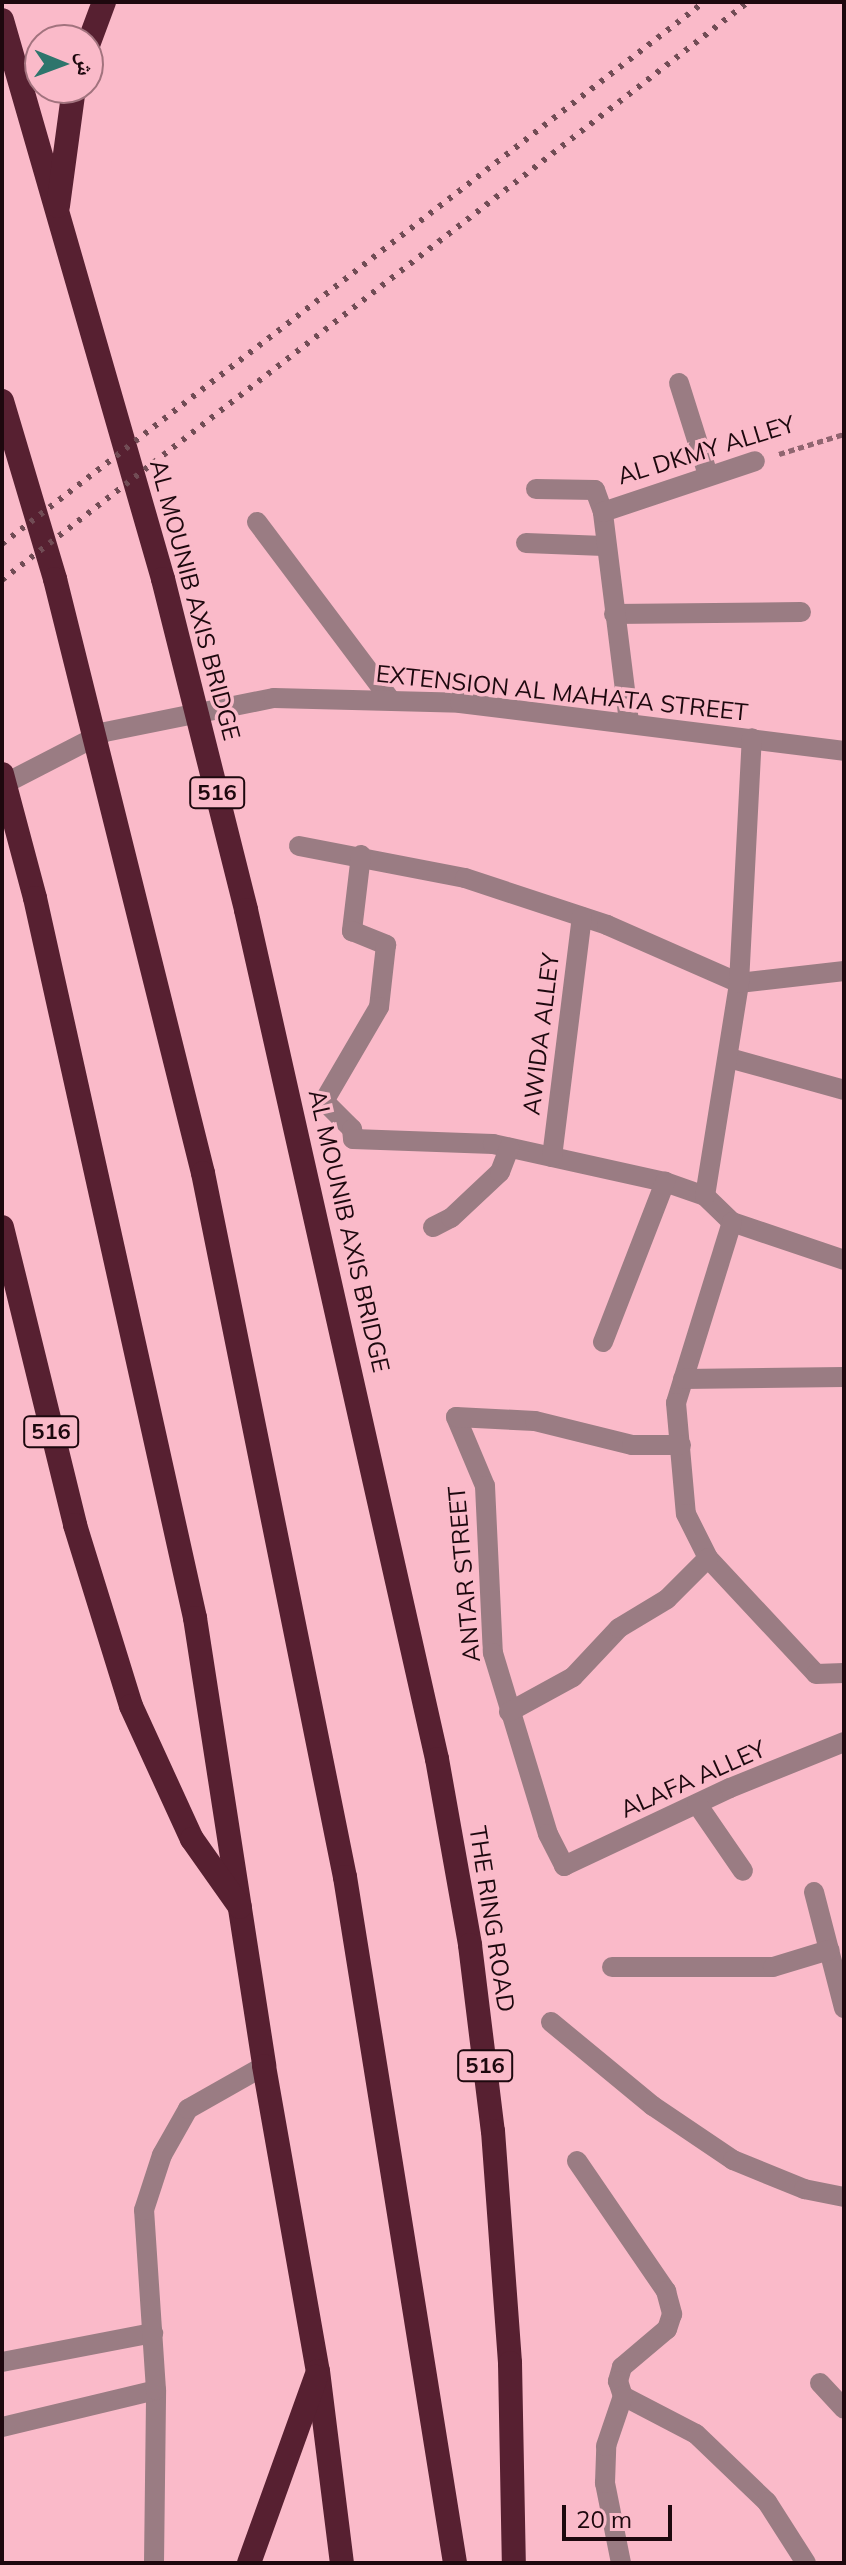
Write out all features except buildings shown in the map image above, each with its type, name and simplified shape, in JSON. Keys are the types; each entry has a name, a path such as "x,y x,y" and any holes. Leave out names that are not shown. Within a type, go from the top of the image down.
{"highway":[{"path":"96,24 104,2"},
{"name":"AL MOUNIB AXIS BRIDGE","path":"2,20 163,579 242,895 396,1576"},
{"path":"56,216 72,104"},
{"path":"2,401 55,579 199,1157 291,1593 345,1877 455,2563"},
{"name":"516","path":"2,774 35,898 195,1618 243,1912 264,2066 318,2371 342,2563"},
{"name":"516","path":"2,1227 60,1468 107,1636 159,1774 192,1839 243,1912"},
{"name":"THE RING ROAD","path":"396,1576 437,1759 470,1945 491,2115 510,2363 514,2563"},
{"path":"249,2563 318,2371"}],"street":[{"path":"679,383 708,475"},
{"name":"AL DKMY ALLEY","path":"629,722 604,546 603,512 755,461"},
{"path":"536,489 595,490 603,512"},
{"path":"257,522 389,698"},
{"path":"526,543 604,546"},
{"path":"614,614 801,612"},
{"name":"EXTENSION AL MAHATA STREET","path":"2,785 105,732 202,710 274,698 389,698 629,722 844,751"},
{"path":"705,1196 739,983 752,738"},
{"path":"299,846 361,855 465,878 582,917 739,983 844,971"},
{"path":"361,855 352,931 386,945 379,1007 326,1092 327,1108 352,1129 359,1143 509,1148 665,1182 705,1196 732,1222 844,1260"},
{"name":"AWIDA ALLEY","path":"552,1157 582,917"},
{"path":"729,1058 844,1090"},
{"path":"433,1227 451,1218 500,1172 509,1148"},
{"path":"603,1342 665,1182"},
{"path":"732,1222 676,1403 686,1514 708,1558 816,1674 844,1673"},
{"path":"683,1379 844,1377"},
{"name":"ANTAR STREET","path":"564,1866 548,1834 493,1653 485,1486 456,1417 535,1421 632,1445 681,1445"},
{"path":"509,1712 573,1677 619,1628 667,1599 708,1558"},
{"name":"ALAFA ALLEY","path":"564,1866 697,1804 844,1742"},
{"path":"697,1804 743,1871"},
{"path":"814,1892 844,2008"},
{"path":"612,1967 773,1967 829,1950"},
{"path":"551,2022 653,2106 733,2160 804,2189 844,2197"},
{"path":"154,2563 156,2390 144,2210 162,2155 188,2109 264,2066"},
{"path":"577,2161 666,2291 672,2314 667,2329 622,2367 618,2381 623,2396 606,2446 605,2483 621,2563"},
{"path":"2,2362 153,2333"},
{"path":"820,2383 844,2409"},
{"path":"2,2427 156,2390"},
{"path":"623,2396 696,2434 767,2502 806,2563"}],"path":[{"name":"AL DKMY ALLEY","path":"755,461 844,434"}],"railway":[{"path":"2,544 704,2"},
{"path":"2,580 748,2"}]}
